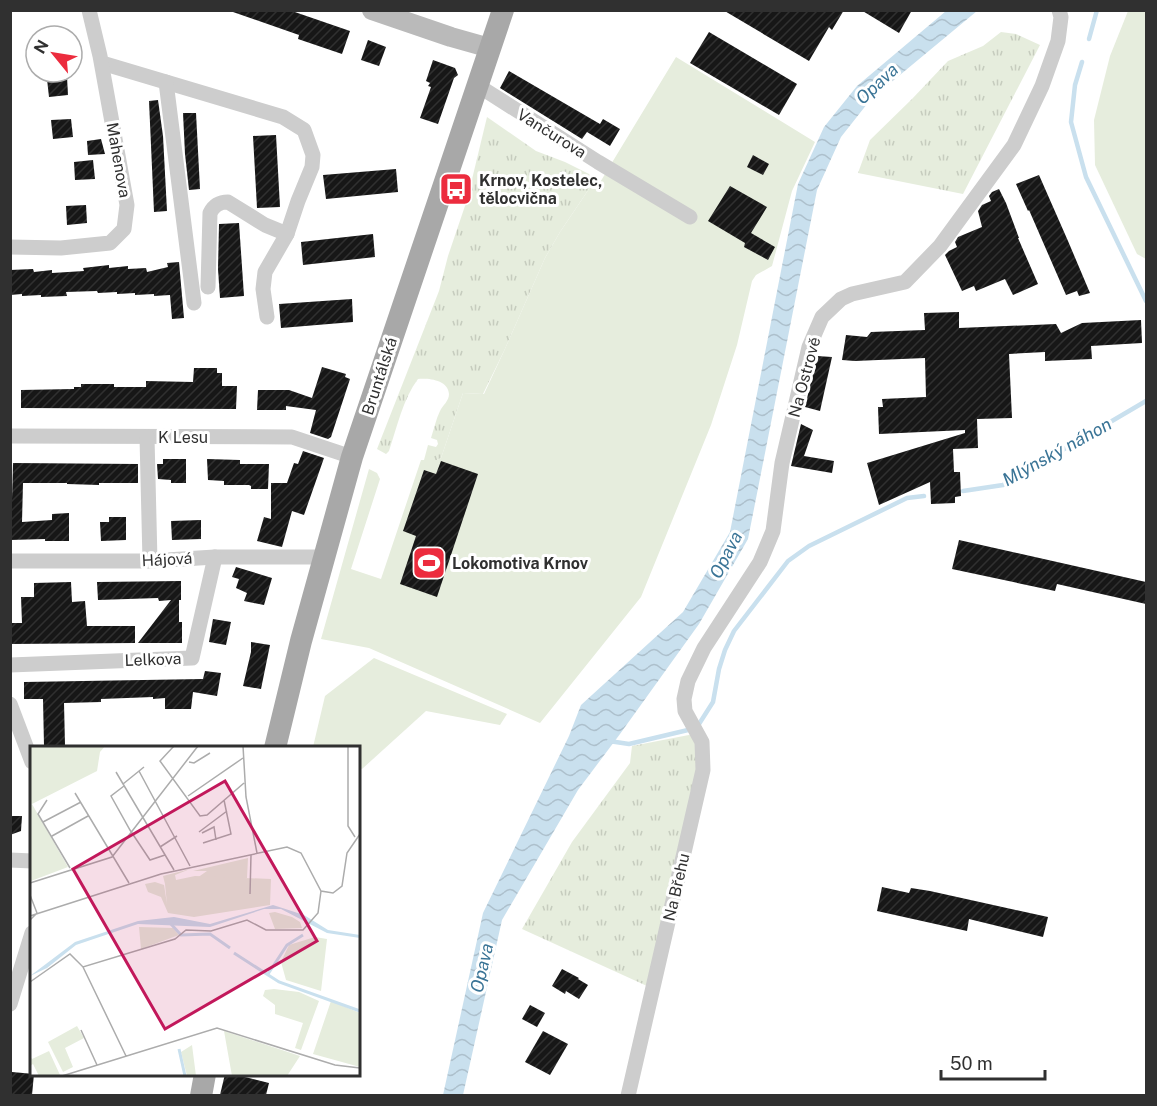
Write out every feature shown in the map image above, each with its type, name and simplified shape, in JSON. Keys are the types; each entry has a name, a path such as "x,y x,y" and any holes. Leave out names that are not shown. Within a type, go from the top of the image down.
{"main road":[{"name":"Bruntálská","path":"275,746 301,641 352,457 503,10"},
{"path":"201,1095 205,1076"}],"street":[{"name":"Mahenova","path":"10,247 62,248 110,243 124,229 127,205 102,63 89,10"},
{"path":"372,10 490,48"},
{"name":"Na Ostrově","path":"688,681 704,648 767,548 773,531 782,463 809,347 822,317 841,299 852,294 905,282 940,246 1014,145 1042,86 1058,41 1059,10"},
{"path":"102,63 283,117 304,130 313,155 312,167 287,234 265,272 263,289 267,317"},
{"path":"166,82 194,303"},
{"name":"Vančurova","path":"477,85 690,217"},
{"path":"208,287 210,213 216,205 228,202 265,225 287,234"},
{"name":"K Lesu","path":"10,436 292,436 352,457"},
{"path":"147,437 150,561"},
{"name":"Lelkova","path":"10,665 192,658 214,557"},
{"name":"Hájová","path":"10,561 324,557"},
{"name":"Na Břehu","path":"628,1095 703,770 702,742 685,711 684,699 688,681"},
{"path":"10,704 30,757"},
{"path":"10,860 30,861"},
{"path":"10,1004 30,939"}],"green space":[{"path":"1128,11 1146,11 1146,259 1137,254 1095,165 1094,120 1110,56"},
{"path":"1001,32 1016,34 1040,45 963,194 858,173 870,140 948,61 983,46"},
{"path":"676,57 815,142 792,191 772,266 756,275 752,281 737,345 711,425 641,597 540,723 369,648 321,639 369,469 377,473 380,479 351,569 381,579 421,460 441,458 463,393 484,394 545,258 591,186 596,189"},
{"path":"487,117 536,151 589,174 593,183 545,258 483,394 463,393 441,458 424,460 428,445 436,447 438,444 437,440 431,438 449,394 448,389 442,383 427,379 418,379 408,395 386,454 377,449 439,291 467,200"},
{"path":"374,658 507,714 500,725 426,711 362,769 360,768 360,746 313,746 325,696"},
{"path":"694,734 699,767 647,986 522,929 572,842 630,763 632,746"}],"water":[{"name":"Opava","path":"946,11 977,11 871,99 841,137 817,190 748,539 699,624 578,790 502,920 463,1095 443,1095 483,913 569,736 581,705 683,612 730,532 798,184 824,127 857,86"}],"building":[{"path":"233,10 289,10 350,31 342,54 298,39 299,35 233,12"},
{"path":"723,10 844,10 832,30 829,27 809,61"},
{"path":"861,10 912,10 899,33"},
{"path":"709,32 797,84 779,115 690,63"},
{"path":"368,40 386,47 379,66 361,60"},
{"path":"433,60 455,68 458,75 454,78 438,124 420,118 431,87 426,81"},
{"path":"509,71 600,124 603,119 620,129 610,146 587,132 582,139 500,88"},
{"path":"48,84 67,84 68,95 49,97"},
{"path":"158,100 163,136 167,211 154,212 149,101"},
{"path":"183,113 196,113 200,189 189,190"},
{"path":"71,119 73,137 53,139 51,120"},
{"path":"276,135 280,207 257,208 253,136"},
{"path":"101,139 105,154 88,155 87,141"},
{"path":"753,155 769,164 763,175 747,167"},
{"path":"93,160 95,179 75,180 74,162"},
{"path":"396,169 398,192 326,199 323,175"},
{"path":"1039,175 1090,293 1079,296 1077,291 1066,295 1016,184"},
{"path":"730,186 767,207 751,233 775,247 768,260 744,247 745,243 708,221"},
{"path":"999,189 1038,284 1013,295 1005,279 976,291 974,286 962,291 945,255 957,247 955,242 958,237 982,227 978,211 982,205 991,201 989,196 992,192"},
{"path":"86,205 87,223 67,225 66,206"},
{"path":"239,223 244,296 220,298 219,224"},
{"path":"373,234 375,257 303,265 301,242"},
{"path":"179,262 184,318 172,319 170,295 98,293 97,291 66,292 67,296 10,295 10,270 33,269 34,272 52,270 52,273 84,271 83,268 109,265 109,268 128,266 128,269 146,268 147,272 168,267 167,263"},
{"path":"352,299 353,322 281,328 279,304"},
{"path":"959,312 959,328 1056,324 1061,333 1082,323 1141,320 1142,343 1091,346 1092,359 1045,361 1045,352 1009,354 1012,418 977,419 978,448 953,449 954,472 960,472 961,496 955,497 955,503 931,504 930,482 879,505 867,463 965,433 965,430 879,434 878,407 883,407 882,399 926,397 925,358 842,360 846,335 867,337 871,332 925,330 924,313"},
{"path":"817,356 832,357 820,411 805,407"},
{"path":"322,367 346,374 345,377 350,379 331,437 328,439 310,433 316,410 286,406 286,410 257,410 258,390 289,390 312,398"},
{"path":"194,368 217,368 217,373 222,373 222,386 237,386 236,409 21,408 21,390 74,389 74,387 81,387 81,384 146,387 146,381 193,382"},
{"path":"801,424 813,430 804,456 834,461 832,473 791,466"},
{"path":"303,451 324,458 304,515 292,511 282,547 257,541 264,517 271,519 271,483 287,483 294,463 298,464"},
{"path":"163,459 186,459 186,483 171,483 171,480 158,479 157,464 163,464"},
{"path":"207,459 240,460 240,464 269,464 268,489 251,489 249,485 224,485 224,481 208,480"},
{"path":"441,461 478,474 437,597 400,584 416,536 403,531 424,470 436,474"},
{"path":"13,463 138,464 138,483 99,483 99,485 23,483 22,522 52,520 52,514 69,513 69,541 10,540"},
{"path":"109,517 126,517 126,540 101,541 100,522 109,522"},
{"path":"201,520 201,539 172,540 171,521"},
{"path":"959,540 1146,582 1146,604 1057,584 1055,591 952,569"},
{"path":"236,567 272,578 264,605 244,601 247,593 236,588 239,579 232,577"},
{"path":"181,581 179,622 182,622 182,643 138,643 171,600 159,601 158,598 98,600 97,582"},
{"path":"71,582 72,602 85,601 87,626 135,626 135,643 10,644 10,623 22,623 21,597 34,597 34,583"},
{"path":"213,619 231,622 226,645 209,642"},
{"path":"251,642 270,645 261,689 243,686"},
{"path":"205,671 221,673 217,696 193,692 191,709 165,709 165,698 153,699 153,697 64,703 65,745 44,746 43,699 24,699 24,682 203,679"},
{"path":"10,816 22,816 21,831 10,835"},
{"path":"882,887 909,893 911,888 930,891 1048,917 1043,937 969,919 967,931 877,911"},
{"path":"562,969 588,985 579,999 552,986"},
{"path":"530,1005 545,1013 537,1027 522,1019"},
{"path":"543,1031 568,1044 550,1075 525,1062"},
{"path":"12,1072 34,1076 32,1095 10,1095"},
{"path":"225,1076 241,1076 269,1083 266,1095 220,1095"}],"waterway":[{"path":"1089,39 1097,10"},
{"path":"1082,62 1075,85 1071,122 1086,177 1146,301"},
{"name":"Mlýnský náhon","path":"963,491 1003,485 1146,401"},
{"name":"Mlýnský náhon","path":"609,741 629,744 688,730 699,724 713,702 719,669 734,631 788,561 809,546 907,498 924,496"}],"place":[{"name":"Krnov, Kostelec, tělocvična","path":"456,189"},
{"name":"Lokomotiva Krnov","path":"429,563"}]}
